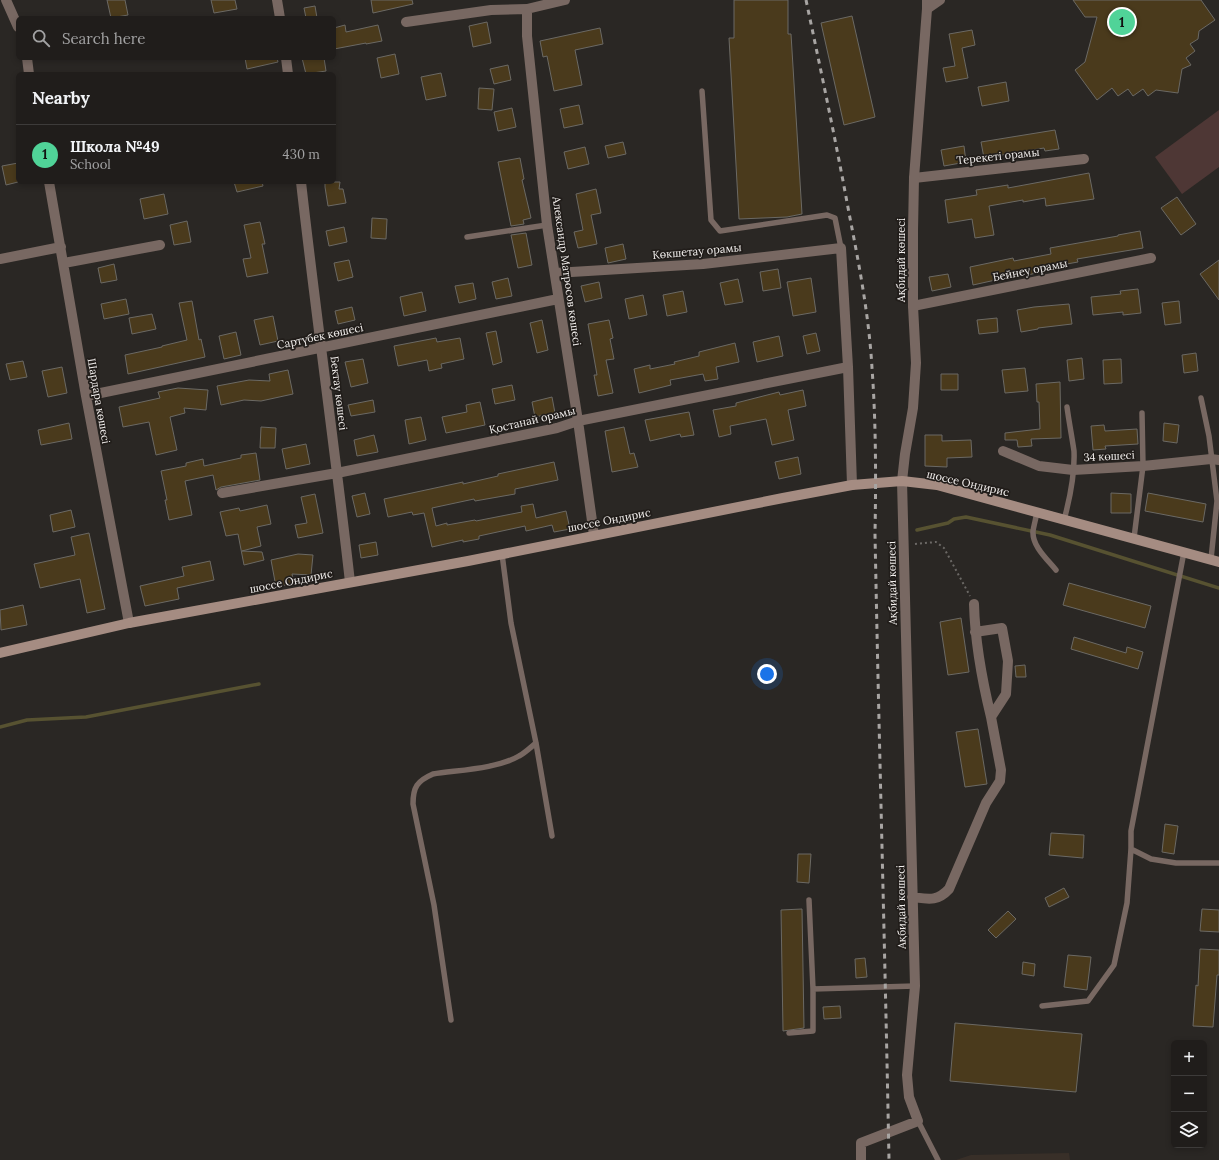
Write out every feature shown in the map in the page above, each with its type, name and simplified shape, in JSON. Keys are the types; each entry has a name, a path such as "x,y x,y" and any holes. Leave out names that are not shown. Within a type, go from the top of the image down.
{"main road":[{"name":"шоссе Ондирис","path":"0,653 129,623 502,554 852,485 902,482 937,485 1215,561"}],"street":[{"path":"6,0 16,22"},
{"path":"277,0 280,16"},
{"path":"406,22 491,10 527,9 565,0"},
{"path":"927,5 940,0"},
{"name":"Ақбидай көшесі","path":"918,1121 909,1097 908,1075 915,986 902,482 913,408 916,363 913,306 914,178 927,5"},
{"name":"Александр Матросов көшесі","path":"527,9 527,36 547,225 578,421 594,535"},
{"path":"27,60 29,72"},
{"path":"286,60 288,72"},
{"name":"Терекеті орамы","path":"914,178 1084,159"},
{"name":"Шардара көшесі","path":"49,184 86,396 129,623"},
{"name":"Бектау көшесі","path":"302,184 350,582"},
{"path":"64,263 160,245"},
{"path":"0,259 61,247"},
{"path":"841,248 848,367 852,485"},
{"name":"Көкшетау орамы","path":"555,273 702,264 841,248"},
{"name":"Бейнеу орамы","path":"913,306 1151,258"},
{"name":"Сартүбек көшесі","path":"86,396 558,299"},
{"name":"Қостанай орамы","path":"222,493 337,473 558,428 578,421 848,367"},
{"name":"34 көшесі","path":"1003,451 1039,466 1073,470 1215,460"},
{"path":"912,898 932,900 943,896 949,889 986,803 1000,781 1001,770 983,684 975,632 974,604"},
{"path":"975,632 1002,628 1006,648 1008,661 1006,694 991,717"},
{"path":"861,1160 861,1143 918,1121"}],"lane":[{"path":"702,91 711,220 720,231 827,215 835,218 841,248"},
{"path":"467,237 547,225"},
{"path":"1201,398 1215,460 1217,501 1215,561"},
{"path":"1064,520 1071,497 1074,451 1067,407"},
{"path":"1134,538 1143,466 1142,414"},
{"path":"1038,512 1033,532 1034,541 1037,547 1056,570"},
{"path":"1042,1006 1088,1001 1114,965 1127,903 1131,831 1184,552"},
{"path":"502,554 511,623 536,743 552,836"},
{"path":"451,1020 434,905 413,804 413,794 417,784 424,778 433,774 493,765 519,756 536,743"},
{"path":"1131,849 1151,859 1176,863 1219,863"},
{"path":"789,1033 813,1031 809,900"},
{"path":"812,990 915,986"},
{"name":"Ақбидай көшесі","path":"918,1121 938,1160"}],"path":[{"path":"903,545 936,542 944,548 974,604"}],"shaded area":[{"path":"1219,110 1219,167 1182,194 1155,157"},
{"path":"1069,1153 1070,1160 956,1160 971,1155"}],"building":[{"path":"107,0 125,0 128,15 111,16"},
{"path":"211,0 235,0 237,9 214,13"},
{"path":"371,0 412,0 413,4 373,13"},
{"path":"734,0 788,0 788,34 791,34 802,214 787,217 739,219 729,38 734,38"},
{"path":"1073,0 1201,0 1215,20 1199,31 1198,39 1190,44 1195,51 1186,58 1191,65 1182,69 1178,93 1156,90 1148,96 1143,89 1133,96 1128,89 1118,96 1112,88 1097,100 1075,70 1085,62 1097,17 1085,17"},
{"path":"315,6 317,16 306,16 304,8"},
{"path":"852,16 875,117 844,125 821,23"},
{"path":"487,22 491,43 473,47 469,26"},
{"path":"345,25 346,32 378,25 382,41 336,49 336,27"},
{"path":"600,28 603,44 575,50 582,85 554,91 547,56 543,57 540,41"},
{"path":"972,30 975,45 962,48 968,78 946,82 943,68 955,66 949,34"},
{"path":"395,54 399,74 381,78 377,58"},
{"path":"245,60 278,60 278,62 247,69"},
{"path":"302,60 324,60 326,71 306,72"},
{"path":"508,65 511,80 494,84 490,69"},
{"path":"441,73 446,96 426,100 421,77"},
{"path":"1006,82 1009,101 982,106 978,87"},
{"path":"479,88 494,89 492,110 478,109"},
{"path":"579,105 583,124 564,128 560,109"},
{"path":"512,108 516,127 498,131 494,112"},
{"path":"1055,130 1059,149 1045,151 1044,148 984,158 981,142"},
{"path":"623,142 626,154 608,158 605,146"},
{"path":"964,146 966,162 944,166 941,150"},
{"path":"585,147 589,164 568,169 564,152"},
{"path":"520,158 524,179 522,180 531,218 523,220 524,224 511,226 498,162"},
{"path":"16,163 16,182 6,185 2,166"},
{"path":"1089,173 1094,199 1046,206 1045,198 989,206 994,235 975,238 972,219 948,223 945,200 977,195 976,190 1008,185 1008,188"},
{"path":"336,182 340,182 339,189 343,189 346,203 328,206 325,184 336,184"},
{"path":"235,184 262,184 263,186 237,192"},
{"path":"596,189 601,213 591,215 597,244 578,248 574,232 583,230 576,194"},
{"path":"164,194 168,214 144,219 140,199"},
{"path":"1177,197 1196,224 1181,235 1161,208"},
{"path":"372,218 387,219 386,239 371,238"},
{"path":"187,221 191,242 174,245 170,225"},
{"path":"260,222 265,244 262,244 268,273 247,277 243,259 251,258 244,225"},
{"path":"344,227 347,242 329,246 326,231"},
{"path":"1140,231 1143,248 1077,259 1078,262 1044,268 1044,271 1028,275 1027,273 973,285 970,267 1013,258 1014,261 1051,254 1050,248"},
{"path":"526,233 532,265 518,268 511,235"},
{"path":"623,244 626,259 608,263 605,248"},
{"path":"349,260 353,277 338,281 334,263"},
{"path":"1219,260 1219,300 1200,274"},
{"path":"114,264 117,280 101,283 98,268"},
{"path":"778,269 781,288 763,291 760,272"},
{"path":"948,274 951,287 932,291 929,277"},
{"path":"508,278 512,296 496,299 492,282"},
{"path":"811,278 816,312 793,316 787,282"},
{"path":"738,279 743,302 725,305 720,283"},
{"path":"599,282 602,298 585,302 581,286"},
{"path":"473,283 476,299 459,303 455,286"},
{"path":"1138,289 1141,313 1123,315 1123,312 1093,315 1091,297 1121,294 1120,291"},
{"path":"683,291 687,312 667,316 663,295"},
{"path":"422,292 426,311 404,316 400,297"},
{"path":"643,295 647,315 629,319 625,299"},
{"path":"126,299 129,314 104,319 101,304"},
{"path":"192,301 199,340 201,339 205,357 128,374 125,355 187,340 179,303"},
{"path":"1179,301 1181,323 1165,325 1162,303"},
{"path":"1069,304 1072,324 1038,328 1021,332 1017,310"},
{"path":"352,307 355,320 338,324 335,311"},
{"path":"152,314 156,329 132,334 129,318"},
{"path":"273,316 278,341 260,345 254,320"},
{"path":"997,318 998,332 979,334 977,320"},
{"path":"542,320 548,350 537,353 530,323"},
{"path":"609,320 613,338 610,339 614,359 606,360 613,393 598,396 594,375 597,375 588,324"},
{"path":"496,331 502,362 493,365 486,333"},
{"path":"236,332 241,355 224,359 219,336"},
{"path":"816,333 820,351 807,354 803,336"},
{"path":"779,336 783,356 757,362 753,342"},
{"path":"436,338 437,342 460,338 464,359 441,364 442,368 429,371 427,360 398,366 394,346"},
{"path":"735,343 739,362 716,367 718,379 705,381 703,374 670,380 671,385 639,393 634,369 650,365 650,369 675,364 674,362 699,356 699,352"},
{"path":"1196,353 1198,371 1184,373 1182,355"},
{"path":"1082,358 1084,379 1069,381 1067,360"},
{"path":"363,359 368,383 351,387 345,362"},
{"path":"1121,359 1122,383 1104,384 1103,360"},
{"path":"23,361 27,377 10,380 6,364"},
{"path":"62,367 67,393 48,397 42,371"},
{"path":"1025,368 1028,391 1005,393 1002,370"},
{"path":"288,370 293,394 261,401 244,400 221,405 217,386 249,380 270,381 269,374"},
{"path":"941,374 958,374 958,390 941,390"},
{"path":"1060,382 1061,438 1031,439 1032,446 1018,447 1017,440 1005,440 1005,433 1040,429 1039,402 1037,402 1036,384"},
{"path":"512,385 515,400 495,404 492,389"},
{"path":"178,388 208,390 206,410 184,408 185,413 170,417 177,450 156,455 149,422 123,427 119,407 160,398 158,392"},
{"path":"803,390 806,406 788,410 794,440 772,445 766,419 730,426 731,434 719,437 713,410 736,406 736,403 779,392 780,395"},
{"path":"552,397 555,413 535,417 532,402"},
{"path":"373,400 375,412 351,416 348,405"},
{"path":"480,402 485,425 446,433 442,417 467,412 466,405"},
{"path":"689,412 694,435 681,437 680,434 650,441 645,420"},
{"path":"421,417 426,440 409,444 405,420"},
{"path":"69,423 72,439 41,445 38,430"},
{"path":"1164,423 1179,425 1177,443 1163,441"},
{"path":"1104,425 1105,431 1137,429 1138,444 1105,446 1106,449 1093,450 1091,426"},
{"path":"261,427 276,428 275,448 260,448"},
{"path":"624,427 630,454 634,453 638,467 612,472 605,431"},
{"path":"374,435 378,452 357,456 354,440"},
{"path":"925,435 942,435 942,441 971,440 972,457 947,458 947,467 925,466"},
{"path":"306,444 310,464 286,469 282,449"},
{"path":"256,453 260,480 221,487 216,490 213,475 185,481 192,515 169,520 165,500 167,500 161,471 186,466 186,463 203,459 204,466 241,458 241,455"},
{"path":"798,457 801,474 779,479 775,462"},
{"path":"554,462 558,480 515,489 515,494 475,501 474,499 432,508 436,526 447,523 447,525 476,521 522,512 521,506 533,504 536,518 566,511 570,529 554,532 552,525 526,531 525,526 479,536 479,539 463,542 463,540 432,547 424,513 413,515 412,512 388,517 384,499 463,482 463,484 498,476 498,474"},
{"path":"365,493 370,514 357,517 352,496"},
{"path":"1111,493 1131,494 1131,513 1111,513"},
{"path":"1148,493 1206,504 1203,522 1145,511"},
{"path":"315,494 323,533 298,538 295,525 307,523 301,497"},
{"path":"267,505 271,524 257,527 261,546 242,551 262,552 264,560 244,565 238,534 226,536 220,512 239,508 240,511"},
{"path":"71,510 75,527 53,532 50,515"},
{"path":"89,533 105,609 87,613 80,579 40,588 34,564 75,555 71,537"},
{"path":"376,542 378,555 361,558 359,545"},
{"path":"298,554 313,555 311,575 292,574 294,583 276,587 271,560"},
{"path":"210,561 214,580 177,588 179,599 145,606 140,586 184,576 182,567"},
{"path":"1069,583 1151,606 1145,628 1063,605"},
{"path":"23,605 27,625 1,630 0,610"},
{"path":"961,618 969,672 948,675 940,622"},
{"path":"1074,637 1126,653 1127,647 1143,652 1138,669 1071,649"},
{"path":"1025,665 1026,677 1016,677 1015,666"},
{"path":"978,729 987,784 965,787 956,732"},
{"path":"1165,824 1178,826 1174,854 1162,852"},
{"path":"1051,833 1084,835 1083,858 1049,855"},
{"path":"798,854 811,854 809,883 797,882"},
{"path":"1064,888 1069,897 1049,907 1045,898"},
{"path":"802,909 804,1028 783,1031 781,910"},
{"path":"1202,909 1219,910 1219,932 1200,931"},
{"path":"1008,911 1016,919 996,938 988,930"},
{"path":"1200,949 1219,950 1219,975 1217,975 1213,1027 1193,1026 1196,985 1198,986"},
{"path":"1068,955 1091,957 1087,990 1064,987"},
{"path":"865,958 867,977 856,978 855,959"},
{"path":"1023,962 1035,964 1034,976 1022,974"},
{"path":"840,1006 841,1018 824,1019 823,1007"},
{"path":"955,1023 1082,1034 1076,1092 950,1081"}],"waterway":[{"path":"917,530 966,517 1050,535 1219,588"},
{"path":"0,727 27,720 86,717 259,684"}],"railway":[{"path":"806,0 834,133 860,271 869,329 872,368 876,472 875,534 889,1160"}],"place":[{"name":"Школа №49","path":"1122,22"}]}
